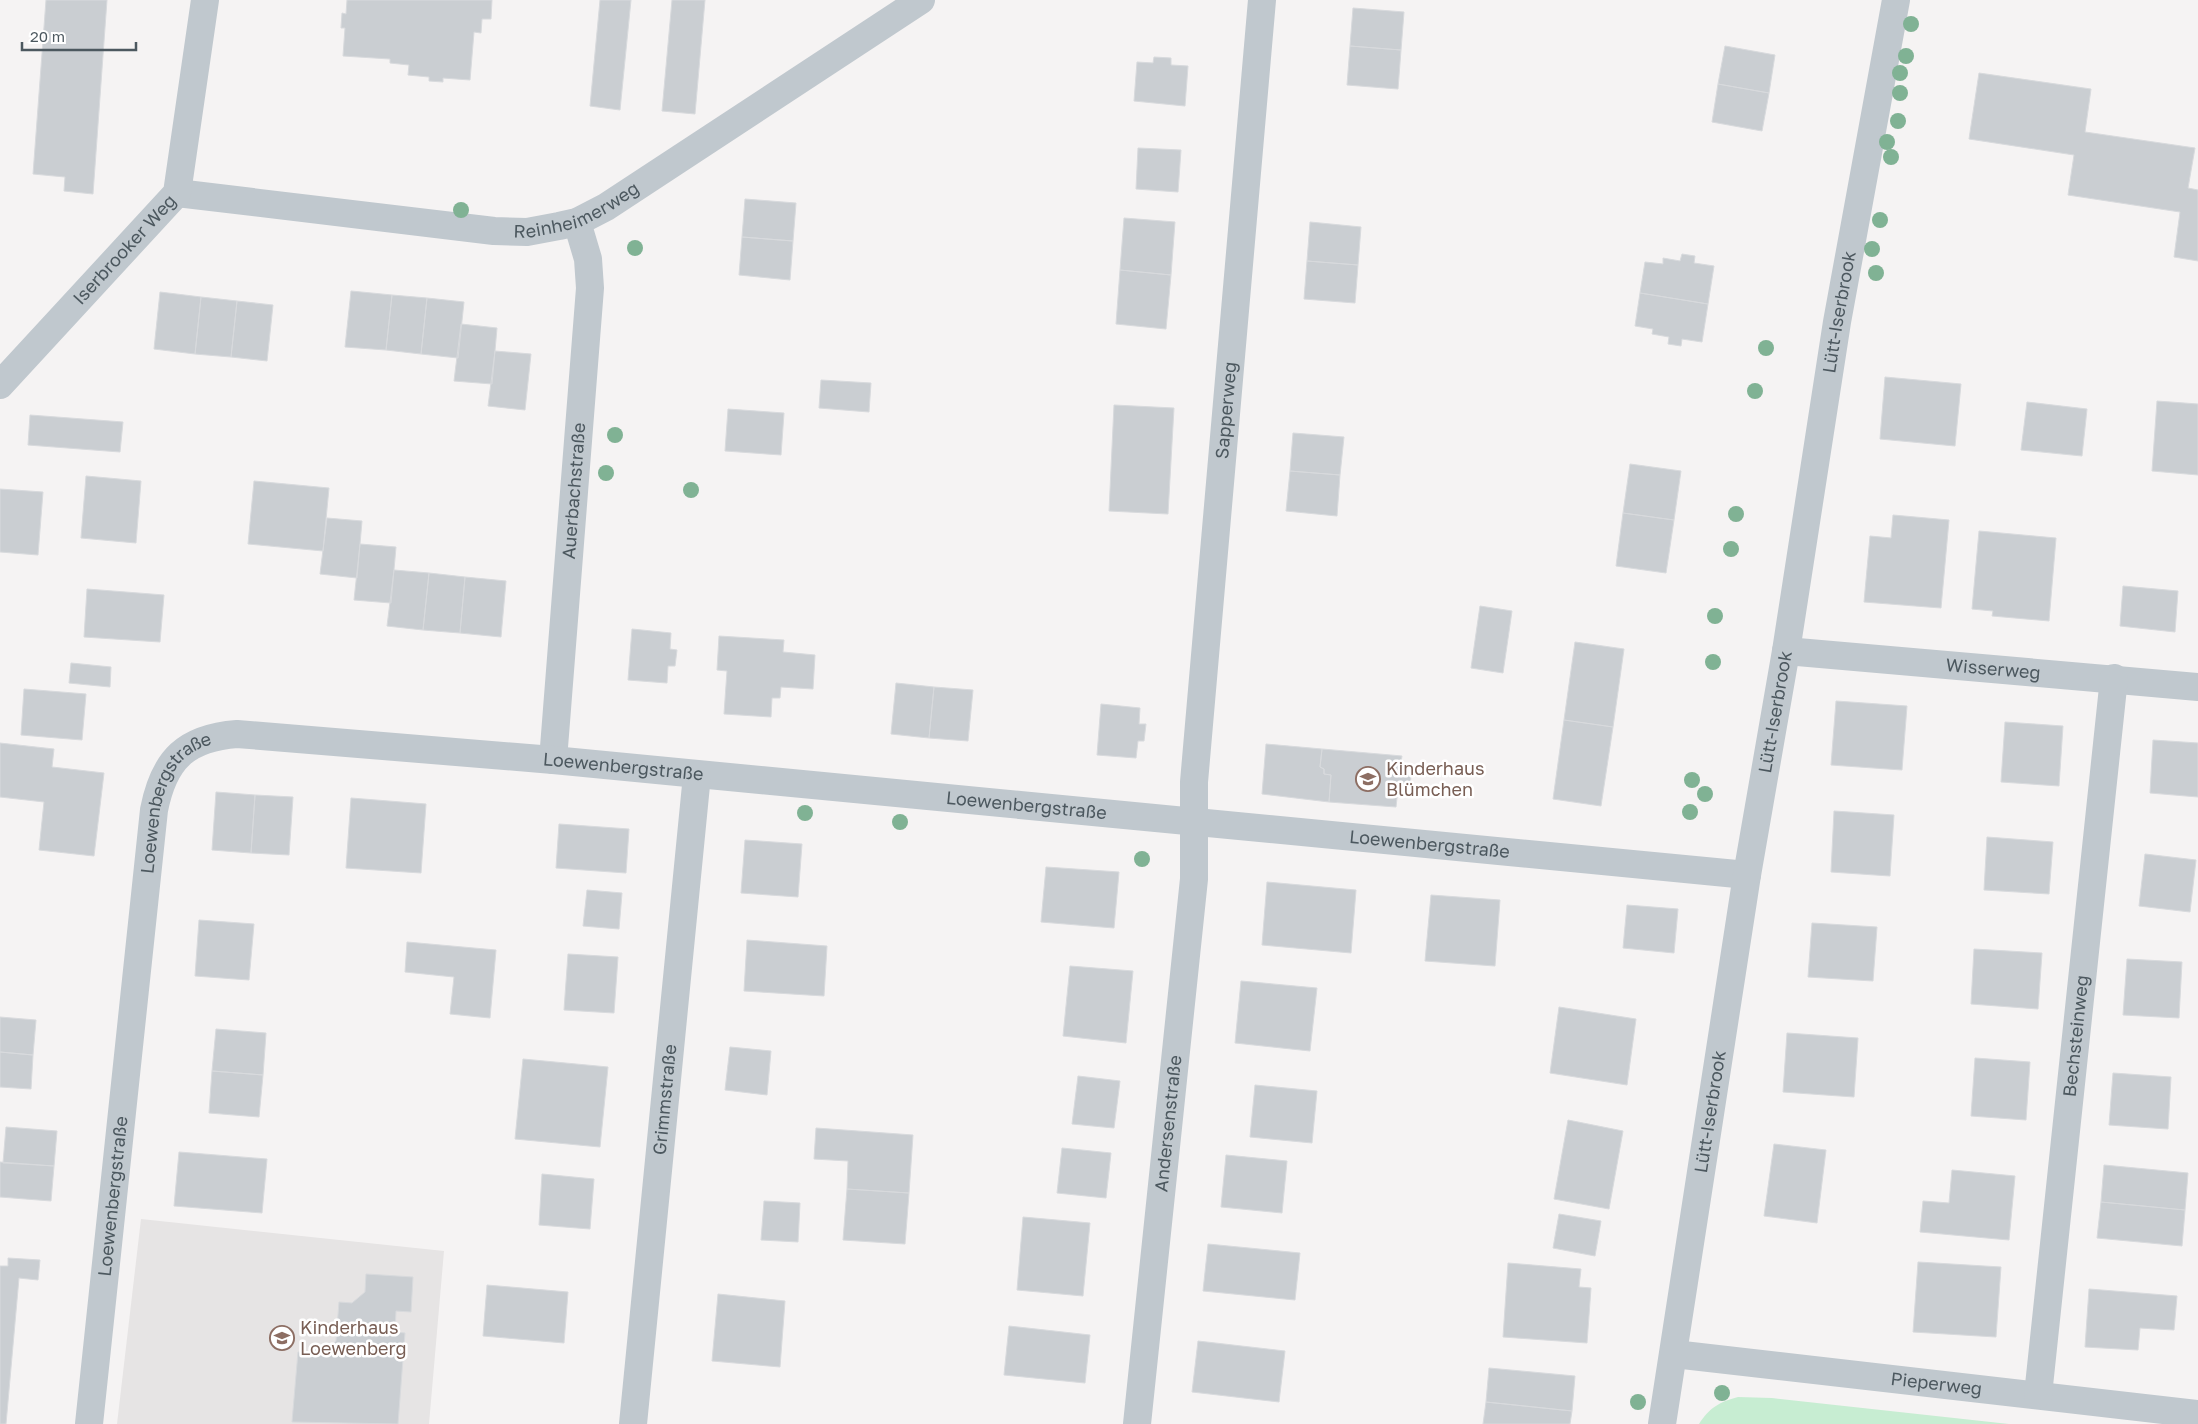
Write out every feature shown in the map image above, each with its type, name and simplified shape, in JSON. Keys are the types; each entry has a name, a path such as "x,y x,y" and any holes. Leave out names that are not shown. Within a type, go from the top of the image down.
{"street":[{"name":"Iserbrooker Weg","path":"0,385 177,193 205,0"},
{"name":"Reinheimerweg","path":"177,193 494,231 527,232 577,222 632,191 789,85 921,0"},
{"name":"Sapperweg","path":"1194,821 1194,782 1262,0"},
{"name":"Lütt-Iserbrook","path":"1662,1424 1747,874 1786,650 1837,322 1896,0"},
{"name":"Auerbachstraße","path":"553,760 590,288 588,259 577,222"},
{"name":"Wisserweg","path":"1786,650 2198,687"},
{"name":"Bechsteinweg","path":"2038,1394 2114,678"},
{"name":"Loewenbergstraße","path":"89,1424 154,810 158,790 166,772 178,757 193,744 212,736 237,734 553,760 1747,874"},
{"name":"Grimmstraße","path":"633,1424 696,775"},
{"name":"Andersenstraße","path":"1137,1424 1194,879 1194,821"},
{"name":"Pieperweg","path":"1674,1354 2038,1394 2198,1414"}],"shaded area":[{"name":"Kinderhaus Loewenberg","path":"141,1219 444,1251 429,1424 117,1424"}],"green space":[{"path":"1738,1397 1772,1398 2009,1424 1699,1424 1715,1406"}],"building":[{"path":"46,0 107,0 93,194 64,191 65,177 33,174"},
{"path":"347,0 492,0 491,19 482,19 481,33 474,32 470,80 443,78 443,82 429,81 429,77 408,75 409,65 390,63 390,59 343,56 345,28 341,28 342,13 346,14"},
{"path":"600,0 631,0 620,110 590,106"},
{"path":"672,0 705,0 695,114 662,111"},
{"path":"1353,8 1404,12 1401,50 1350,46"},
{"path":"1350,46 1401,50 1398,89 1347,85"},
{"path":"1725,46 1775,55 1769,93 1718,84"},
{"path":"1154,57 1171,58 1171,65 1188,66 1185,106 1134,101 1137,62 1153,63"},
{"path":"1979,73 2091,89 2085,132 2195,148 2188,188 2198,190 2198,261 2174,257 2180,212 2068,195 2074,155 1969,139"},
{"path":"1718,84 1769,93 1762,131 1712,122"},
{"path":"1138,148 1181,150 1178,192 1136,189"},
{"path":"745,199 796,203 793,241 742,237"},
{"path":"1124,218 1175,222 1171,275 1120,270"},
{"path":"1310,222 1361,227 1358,265 1307,261"},
{"path":"742,237 793,241 790,280 739,275"},
{"path":"1682,254 1695,256 1694,263 1714,266 1708,304 1640,293 1645,262 1663,264 1663,258 1680,261"},
{"path":"1307,261 1358,265 1355,303 1304,299"},
{"path":"1120,270 1171,275 1166,329 1116,324"},
{"path":"351,291 392,295 386,350 345,347"},
{"path":"160,292 201,297 195,354 154,349"},
{"path":"1640,293 1708,304 1702,342 1682,339 1681,346 1668,344 1669,337 1652,334 1653,329 1635,326"},
{"path":"392,295 427,298 421,354 386,350"},
{"path":"201,297 237,301 231,357 195,354"},
{"path":"427,298 464,302 458,358 421,354"},
{"path":"237,301 273,305 267,361 231,357"},
{"path":"461,324 497,328 492,384 454,381"},
{"path":"495,351 531,354 525,410 488,406"},
{"path":"1885,377 1961,384 1955,446 1880,439"},
{"path":"821,380 871,383 869,412 819,408"},
{"path":"2157,401 2198,404 2198,475 2152,471"},
{"path":"2027,402 2087,409 2082,456 2021,450"},
{"path":"1114,405 1174,408 1168,514 1109,511"},
{"path":"728,409 784,413 781,455 725,451"},
{"path":"30,415 123,422 120,452 28,445"},
{"path":"1293,433 1344,437 1340,475 1290,471"},
{"path":"1630,464 1681,471 1674,520 1623,513"},
{"path":"1290,471 1340,475 1337,516 1286,511"},
{"path":"86,476 141,481 136,543 81,538"},
{"path":"254,481 329,488 323,551 248,544"},
{"path":"0,489 43,492 38,555 0,552"},
{"path":"1623,513 1674,520 1666,573 1616,566"},
{"path":"1893,515 1949,520 1941,608 1864,602 1870,536 1891,538"},
{"path":"327,518 362,521 357,578 320,574"},
{"path":"1979,531 2056,538 2049,621 1992,616 1993,611 1972,609"},
{"path":"360,544 396,547 391,603 354,600"},
{"path":"394,570 429,573 423,630 387,626"},
{"path":"429,573 465,577 460,633 423,630"},
{"path":"465,577 506,581 501,637 460,633"},
{"path":"2123,586 2178,591 2175,632 2120,626"},
{"path":"87,589 164,595 160,642 84,637"},
{"path":"1480,606 1512,611 1503,673 1471,668"},
{"path":"632,629 671,633 670,649 677,650 675,666 668,666 667,683 628,680"},
{"path":"719,636 784,640 783,652 815,655 813,689 781,687 780,698 772,698 771,717 724,714 727,671 717,670"},
{"path":"1575,642 1624,649 1613,727 1564,720"},
{"path":"71,663 111,667 110,687 69,683"},
{"path":"896,683 934,687 929,738 891,734"},
{"path":"934,687 973,690 968,741 929,738"},
{"path":"24,689 86,694 82,740 21,735"},
{"path":"1836,701 1907,706 1902,770 1831,765"},
{"path":"1101,704 1140,708 1139,724 1146,724 1144,741 1138,741 1136,758 1097,755"},
{"path":"1564,720 1613,727 1601,806 1553,799"},
{"path":"2005,722 2063,726 2059,786 2001,782"},
{"path":"2153,740 2198,743 2198,797 2150,793"},
{"path":"0,743 54,749 52,767 104,773 94,856 39,850 44,802 0,797"},
{"path":"1266,744 1322,749 1320,767 1324,769 1324,774 1331,775 1329,802 1262,794"},
{"path":"1322,749 1402,756 1399,774 1411,775 1410,790 1398,789 1396,807 1329,802 1331,775 1324,774 1324,769 1320,767"},
{"path":"216,792 255,795 251,853 212,850"},
{"path":"255,795 293,797 289,855 251,853"},
{"path":"351,798 426,804 421,873 346,868"},
{"path":"1834,811 1894,815 1890,876 1831,872"},
{"path":"559,824 629,829 626,873 556,868"},
{"path":"1987,837 2053,842 2049,894 1984,890"},
{"path":"745,840 802,844 798,897 741,893"},
{"path":"2145,854 2196,860 2190,912 2139,906"},
{"path":"1046,867 1119,872 1114,928 1041,922"},
{"path":"1267,882 1356,890 1351,953 1262,945"},
{"path":"587,890 622,893 619,929 583,926"},
{"path":"1431,895 1500,900 1495,966 1425,961"},
{"path":"1627,905 1678,909 1674,953 1623,948"},
{"path":"199,920 254,924 249,980 195,976"},
{"path":"1812,923 1877,927 1873,981 1808,977"},
{"path":"747,940 827,946 824,996 744,991"},
{"path":"407,942 496,950 490,1018 450,1014 454,977 405,972"},
{"path":"1974,949 2042,953 2038,1009 1971,1004"},
{"path":"568,954 618,957 614,1013 564,1010"},
{"path":"2127,959 2182,962 2179,1018 2123,1015"},
{"path":"1070,966 1133,971 1126,1043 1063,1036"},
{"path":"1241,981 1317,988 1310,1051 1235,1043"},
{"path":"1559,1007 1636,1019 1627,1085 1550,1073"},
{"path":"0,1017 36,1020 33,1055 0,1052"},
{"path":"216,1029 266,1033 263,1075 212,1071"},
{"path":"1787,1033 1858,1038 1854,1097 1783,1092"},
{"path":"730,1047 771,1051 767,1095 725,1090"},
{"path":"0,1052 33,1055 31,1089 0,1087"},
{"path":"1975,1058 2030,1062 2026,1120 1971,1116"},
{"path":"523,1059 608,1067 600,1147 515,1139"},
{"path":"212,1071 263,1075 259,1117 209,1113"},
{"path":"2113,1073 2171,1077 2168,1129 2109,1125"},
{"path":"1078,1076 1120,1081 1114,1128 1072,1124"},
{"path":"1255,1085 1317,1091 1312,1143 1250,1137"},
{"path":"1568,1120 1623,1131 1609,1209 1554,1199"},
{"path":"6,1127 57,1131 54,1166 3,1163"},
{"path":"816,1128 913,1135 909,1193 847,1189 848,1161 814,1159"},
{"path":"1774,1144 1826,1150 1817,1223 1764,1216"},
{"path":"1062,1148 1111,1153 1106,1198 1057,1193"},
{"path":"179,1152 267,1159 262,1213 174,1206"},
{"path":"1226,1155 1287,1161 1282,1213 1221,1207"},
{"path":"0,1162 54,1166 51,1201 0,1197"},
{"path":"2104,1165 2188,1173 2185,1210 2101,1202"},
{"path":"1952,1170 2015,1176 2009,1240 1920,1232 1923,1201 1949,1203"},
{"path":"542,1174 594,1179 590,1229 539,1225"},
{"path":"847,1189 909,1193 905,1244 843,1240"},
{"path":"764,1201 800,1203 798,1242 761,1240"},
{"path":"2101,1202 2185,1210 2182,1246 2097,1238"},
{"path":"1559,1214 1601,1221 1595,1256 1553,1248"},
{"path":"1023,1217 1090,1223 1083,1296 1017,1290"},
{"path":"1208,1244 1300,1253 1295,1300 1203,1291"},
{"path":"8,1258 40,1260 38,1280 19,1278 6,1424 0,1424 0,1266 8,1266"},
{"path":"1918,1262 2001,1267 1996,1337 1913,1332"},
{"path":"1508,1263 1581,1269 1579,1287 1591,1288 1587,1343 1503,1337"},
{"path":"366,1274 413,1277 411,1312 396,1311 395,1332 405,1333 398,1424 292,1422 298,1352 321,1355 336,1341 339,1302 352,1303 365,1292"},
{"path":"487,1285 568,1292 564,1343 483,1336"},
{"path":"2089,1289 2177,1296 2174,1330 2140,1328 2138,1350 2085,1347"},
{"path":"718,1294 785,1301 780,1367 712,1361"},
{"path":"1009,1326 1090,1335 1085,1383 1004,1375"},
{"path":"1198,1341 1285,1351 1279,1402 1192,1392"},
{"path":"1489,1368 1575,1376 1572,1411 1486,1402"},
{"path":"1486,1402 1572,1411 1570,1424 1483,1424"}],"place":[{"name":"Kinderhaus Blümchen","path":"1368,779"},
{"name":"Kinderhaus Loewenberg","path":"282,1338"}]}
